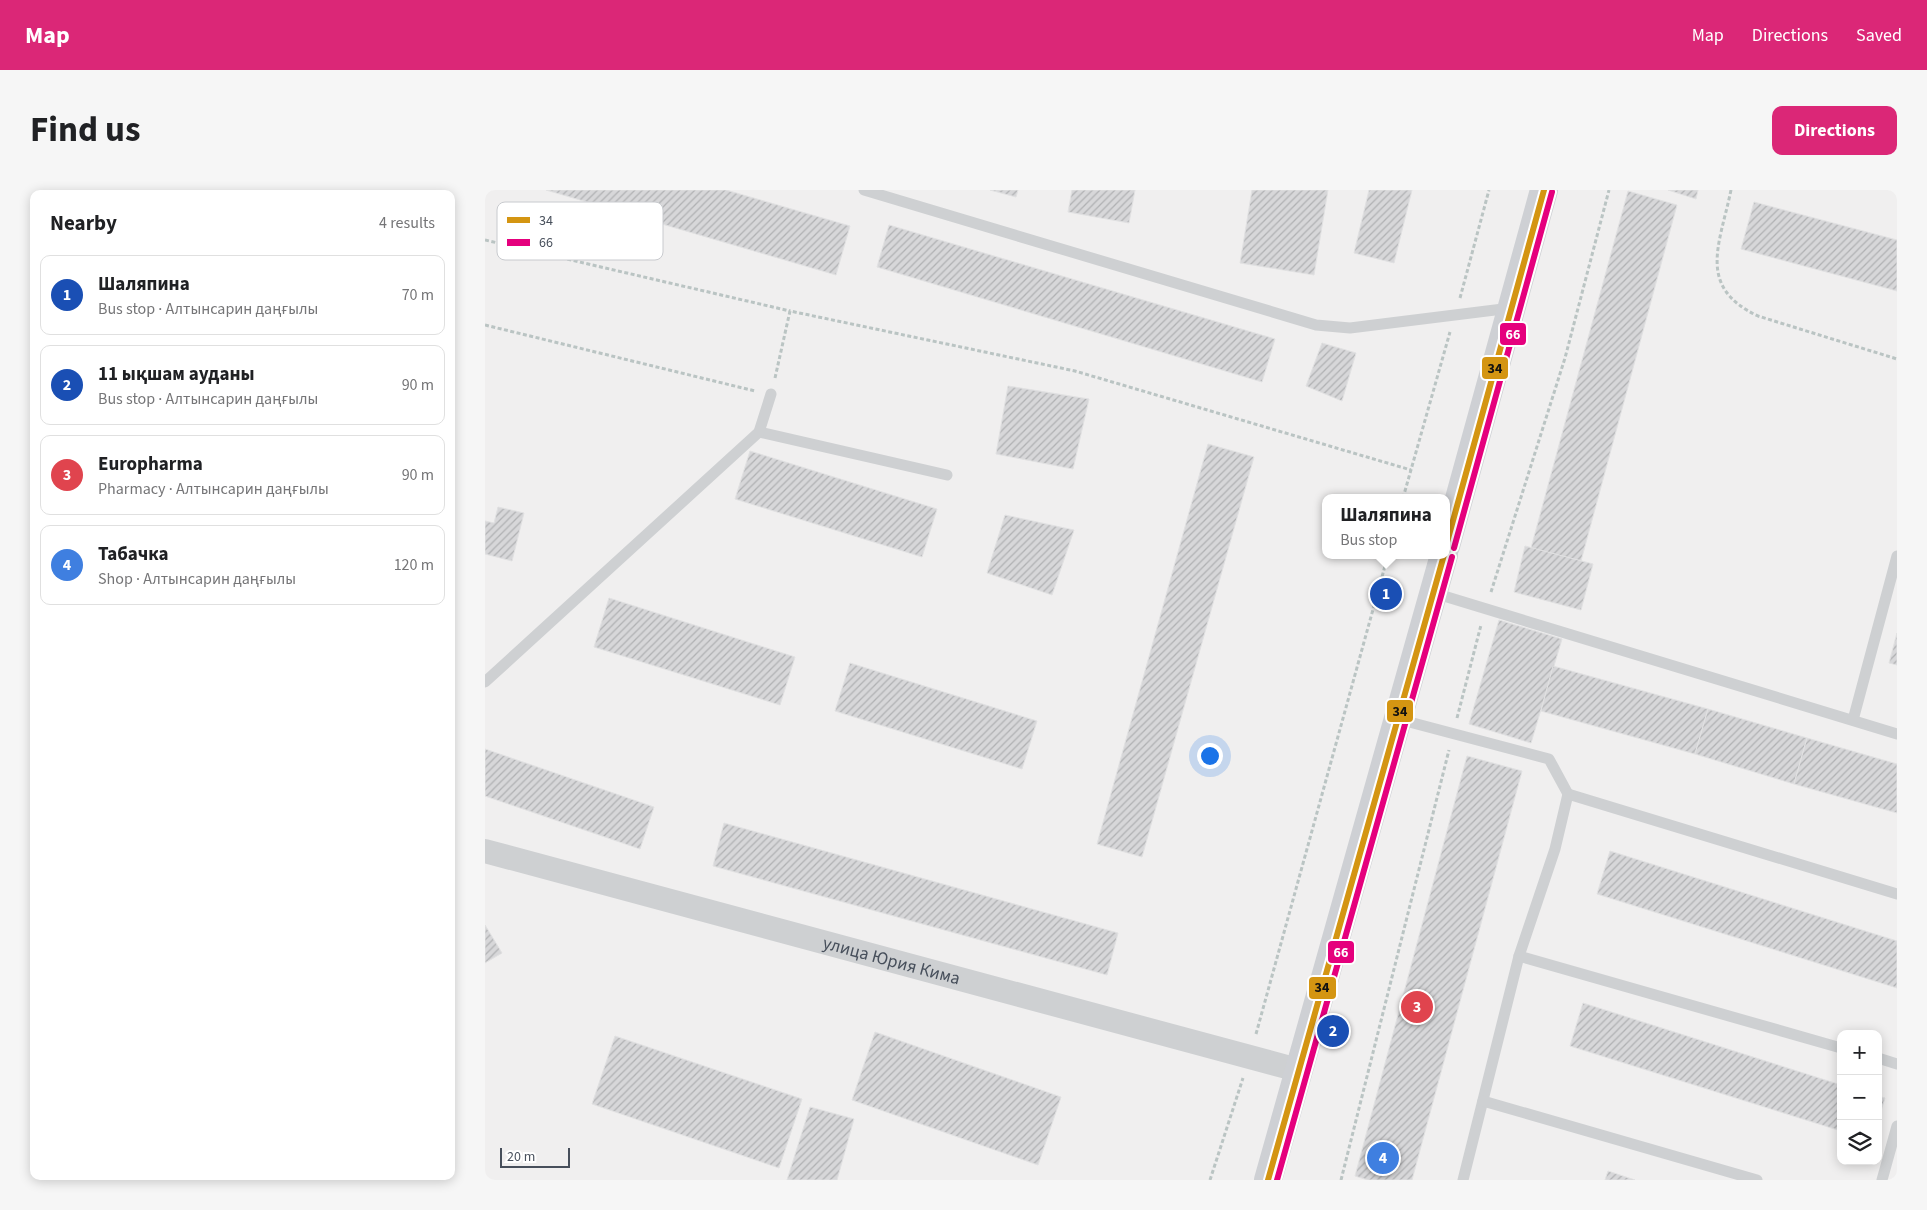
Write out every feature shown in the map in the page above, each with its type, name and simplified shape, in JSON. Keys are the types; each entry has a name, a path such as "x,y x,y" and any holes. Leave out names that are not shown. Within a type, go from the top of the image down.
{"main road":[{"path":"1450,531 1544,190"},
{"path":"1269,1180 1298,1070 1443,559"}],"street":[{"name":"улица Юрия Кима","path":"485,851 1298,1070"}],"lane":[{"path":"864,190 1316,325 1349,328 1511,308"},
{"path":"485,682 759,432 771,394"},
{"path":"759,432 947,475"},
{"path":"1853,720 1897,556"},
{"path":"1433,593 1897,734"},
{"path":"1398,719 1549,758 1568,794 1555,849 1519,956 1463,1180"},
{"path":"1568,794 1897,894"},
{"path":"1519,956 1837,1047"},
{"path":"1882,1059 1897,1064"},
{"path":"1483,1101 1757,1180"},
{"path":"1881,1180 1897,1126"}],"path":[{"path":"1341,1180 1485,609 1565,358 1609,190"},
{"path":"1731,190 1715,268 1723,289 1739,308 1758,316 1897,359"},
{"path":"571,260 790,311 1075,371 1411,470 1404,494"},
{"path":"485,325 771,394 790,311"},
{"path":"1210,1180 1249,1058 1387,559"}],"building":[{"path":"546,190 726,190 850,226 836,275 663,224 663,202 587,202"},
{"path":"990,190 1018,190 1016,197"},
{"path":"1072,190 1135,190 1129,223 1068,212"},
{"path":"1252,190 1328,190 1314,275 1240,263"},
{"path":"1369,190 1412,190 1394,263 1354,253"},
{"path":"1668,190 1698,190 1696,199"},
{"path":"1628,191 1677,205 1581,561 1531,548"},
{"path":"1754,202 1897,240 1897,291 1741,249"},
{"path":"889,225 1275,339 1262,382 877,267"},
{"path":"1322,343 1356,353 1342,401 1306,386"},
{"path":"1008,386 1089,399 1073,469 996,454"},
{"path":"1208,444 1254,457 1142,857 1097,844"},
{"path":"750,451 937,509 922,557 735,499"},
{"path":"498,507 524,513 512,561 485,554 485,521 494,523"},
{"path":"1005,515 1074,530 1052,595 987,573"},
{"path":"1525,546 1593,564 1581,610 1514,592"},
{"path":"609,598 795,657 780,705 594,647"},
{"path":"1499,620 1562,639 1531,743 1469,724"},
{"path":"1897,633 1897,665 1889,663"},
{"path":"850,663 1037,721 1022,769 835,711"},
{"path":"1553,666 1708,709 1695,754 1541,711"},
{"path":"1708,709 1807,738 1794,784 1695,754"},
{"path":"1807,738 1897,764 1897,813 1794,784"},
{"path":"485,749 654,807 640,849 485,796"},
{"path":"1467,756 1522,771 1412,1180 1368,1180 1355,1176"},
{"path":"724,823 1118,933 1107,975 713,866"},
{"path":"1610,851 1897,941 1897,988 1597,894"},
{"path":"485,925 502,953 485,963"},
{"path":"1583,1003 1837,1084 1837,1130 1570,1046"},
{"path":"875,1032 1061,1097 1038,1165 852,1100"},
{"path":"615,1036 802,1099 779,1168 592,1104"},
{"path":"810,1107 854,1119 837,1180 787,1180"},
{"path":"1608,1171 1635,1180 1605,1180"}],"transit line":[{"name":"34","path":"1450,531 1544,190"},
{"name":"66","path":"1454,548 1552,192"},
{"name":"66","path":"1277,1180 1452,557"},
{"name":"34","path":"1268,1180 1443,559"}],"place":[{"name":"Шаляпина","path":"1386,594"},
{"name":"Europharma","path":"1417,1007"},
{"name":"11 ықшам ауданы","path":"1333,1031"},
{"name":"Табачка","path":"1383,1158"}]}
